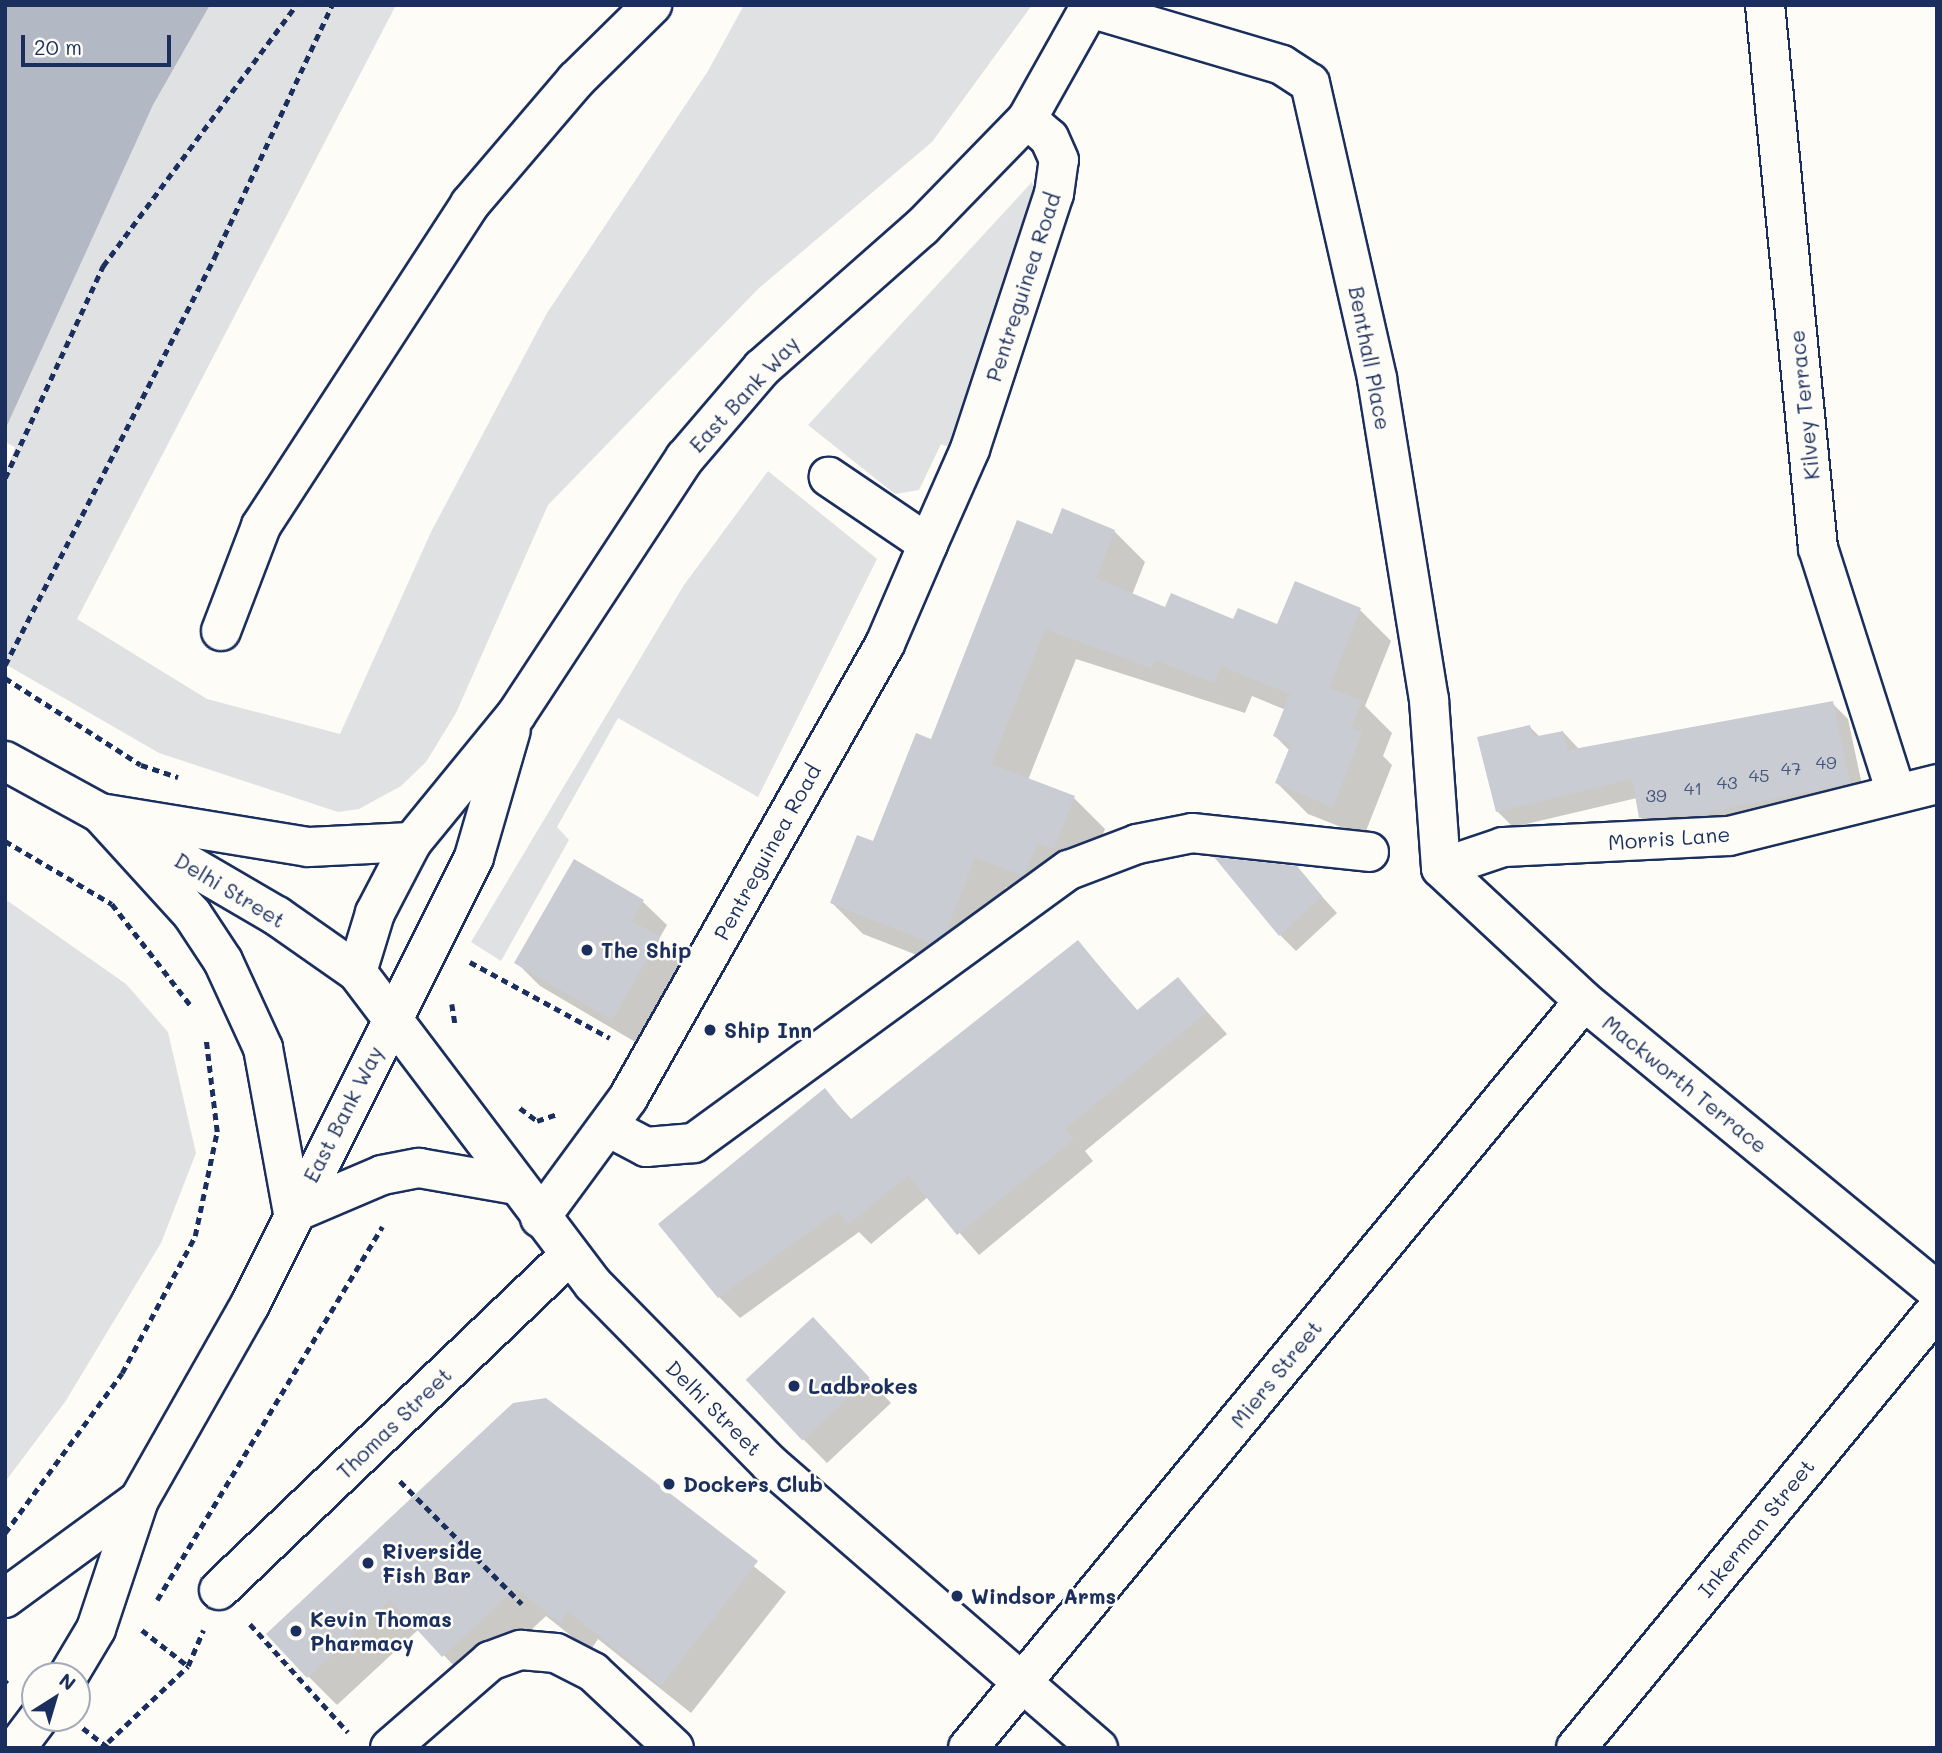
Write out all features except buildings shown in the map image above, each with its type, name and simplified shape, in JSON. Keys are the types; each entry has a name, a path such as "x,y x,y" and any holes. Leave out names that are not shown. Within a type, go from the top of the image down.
{"street":[{"path":"221,631 261,526 470,204 576,80 652,5"},
{"name":"Kilvey Terrace","path":"1765,5 1818,548 1896,793"},
{"path":"1027,119 1090,7"},
{"name":"Benthall Place","path":"1090,7 1282,65 1310,83 1377,379 1429,700 1441,868"},
{"name":"East Bank Way","path":"412,842 516,715 685,458 762,368 922,227 1027,119"},
{"name":"Pentreguinea Road","path":"540,1218 608,1127 885,644 970,449 1054,194 1059,160 1049,138 1027,119"},
{"path":"829,477 928,544"},
{"name":"East Bank Way","path":"76,1662 96,1629 139,1500 250,1305 293,1213 474,857 516,715"},
{"name":"Delhi Street","path":"5,761 277,916 357,972 511,1184 569,1255 770,1464 1098,1748"},
{"name":"Morris Lane","path":"1441,868 1503,847 1729,836 1937,784"},
{"path":"100,813 308,847 412,842"},
{"path":"100,813 192,915 242,995 263,1048 293,1213 382,1175 419,1168 511,1184"},
{"path":"608,1127 646,1147 694,1143 1069,870 1137,844 1192,833 1370,852"},
{"path":"357,972 374,913 412,842"},
{"name":"Mackworth Terrace","path":"1441,868 1584,1001 1937,1291"},
{"name":"Miers Street","path":"968,1748 1584,1001"},
{"name":"Thomas Street","path":"219,1590 569,1255"},
{"name":"Inkerman Street","path":"1576,1748 1937,1309"},
{"name":"East Bank Way","path":"5,1598 139,1500"},
{"path":"390,1748 490,1661 521,1650 556,1653 593,1672 674,1748"},
{"path":"16,1748 40,1732"}],"path":[{"path":"5,478 103,266 296,5"},
{"path":"5,665 214,258 332,5"},
{"path":"5,841 112,904 196,1013"},
{"path":"469,961 617,1041 609,1051"},
{"path":"5,1533 122,1373 195,1236 217,1132 204,1024"},
{"path":"511,1099 537,1121 564,1111"},
{"path":"369,1447 527,1608 556,1653"},
{"path":"80,1732 108,1745 188,1666 219,1590 354,1738"}],"shaded area":[{"path":"5,5 210,5 153,105 5,430"},
{"path":"210,5 396,5 77,619 207,699 340,734 431,532 547,313 708,71 744,5 1032,5 932,142 759,288 548,505 456,713 426,762 401,786 359,809 338,812 159,753 5,664 5,476 15,447 5,442 5,430 153,105"},
{"path":"1032,182 1037,203 963,453 941,444 919,490 895,494 808,425"},
{"path":"768,471 877,559 758,797 618,718 557,827 569,840 501,961 471,942 684,585"},
{"path":"5,899 126,984 168,1032 196,1153 161,1243 65,1402 5,1482"}],"place":[{"name":"The Ship","path":"587,950"},
{"name":"Ship Inn","path":"710,1030"},
{"name":"Ladbrokes","path":"794,1386"},
{"name":"Dockers Club","path":"669,1484"},
{"name":"Riverside Fish Bar","path":"368,1563"},
{"name":"Windsor Arms","path":"957,1596"},
{"name":"Kevin Thomas Pharmacy","path":"296,1631"}]}
